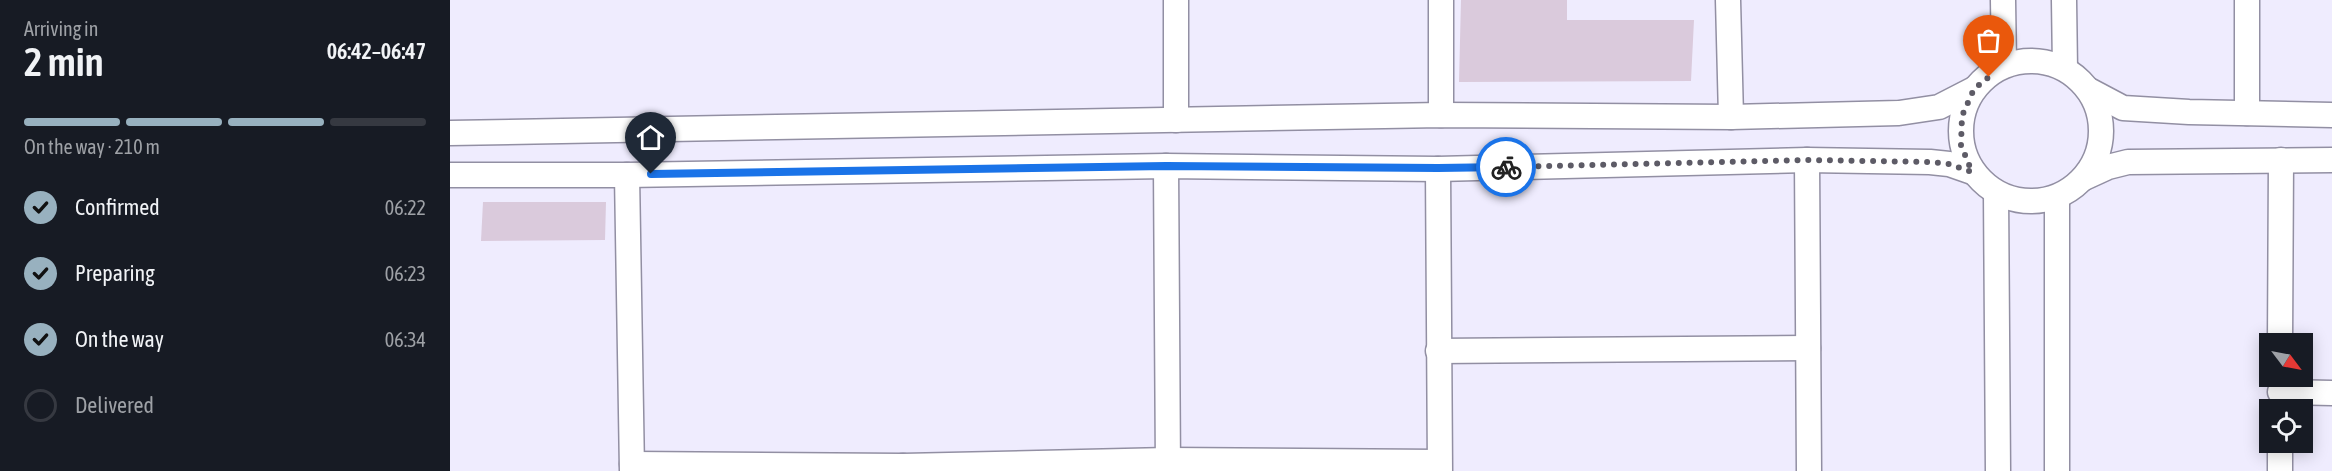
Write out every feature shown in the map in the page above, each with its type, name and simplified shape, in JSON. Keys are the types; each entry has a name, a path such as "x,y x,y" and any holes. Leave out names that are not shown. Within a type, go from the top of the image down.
{"street":[{"path":"1176,0 1176,120"},
{"path":"1441,0 1441,115"},
{"path":"1728,0 1731,117"},
{"path":"2003,0 2004,65"},
{"path":"2064,0 2065,69"},
{"path":"2247,0 2247,113"},
{"path":"450,133 1441,115 1731,117 1918,110 1939,107 1974,89 2004,65 2035,60 2065,69 2089,90 2122,108 2332,115"},
{"path":"1972,172 1961,145 1962,116 1974,89"},
{"path":"2084,178 2099,151 2101,119 2089,90"},
{"path":"1807,160 1809,471"},
{"path":"450,175 627,175 1166,166 1438,168 1807,160 1930,162 1949,164 1972,172 1996,193 2026,202 2057,196 2084,178 2128,162 2332,160"},
{"path":"2280,333 2281,160"},
{"path":"1166,166 1168,466"},
{"path":"627,175 632,467 1439,466 1438,168"},
{"path":"1996,193 1998,471"},
{"path":"2057,196 2057,471"},
{"path":"1438,351 1808,348"},
{"path":"2280,393 2332,393"},
{"path":"2280,453 2280,471"}],"building":[{"path":"1461,0 1567,0 1567,20 1694,20 1691,81 1459,82"},
{"path":"483,202 606,202 605,240 481,241"}],"way so far":[{"path":"1506,167 1807,160 1930,162 1949,164 1972,172 1961,145 1962,116 1974,89 1989,77"}],"route":[{"path":"651,174 1166,166 1506,167"}]}
